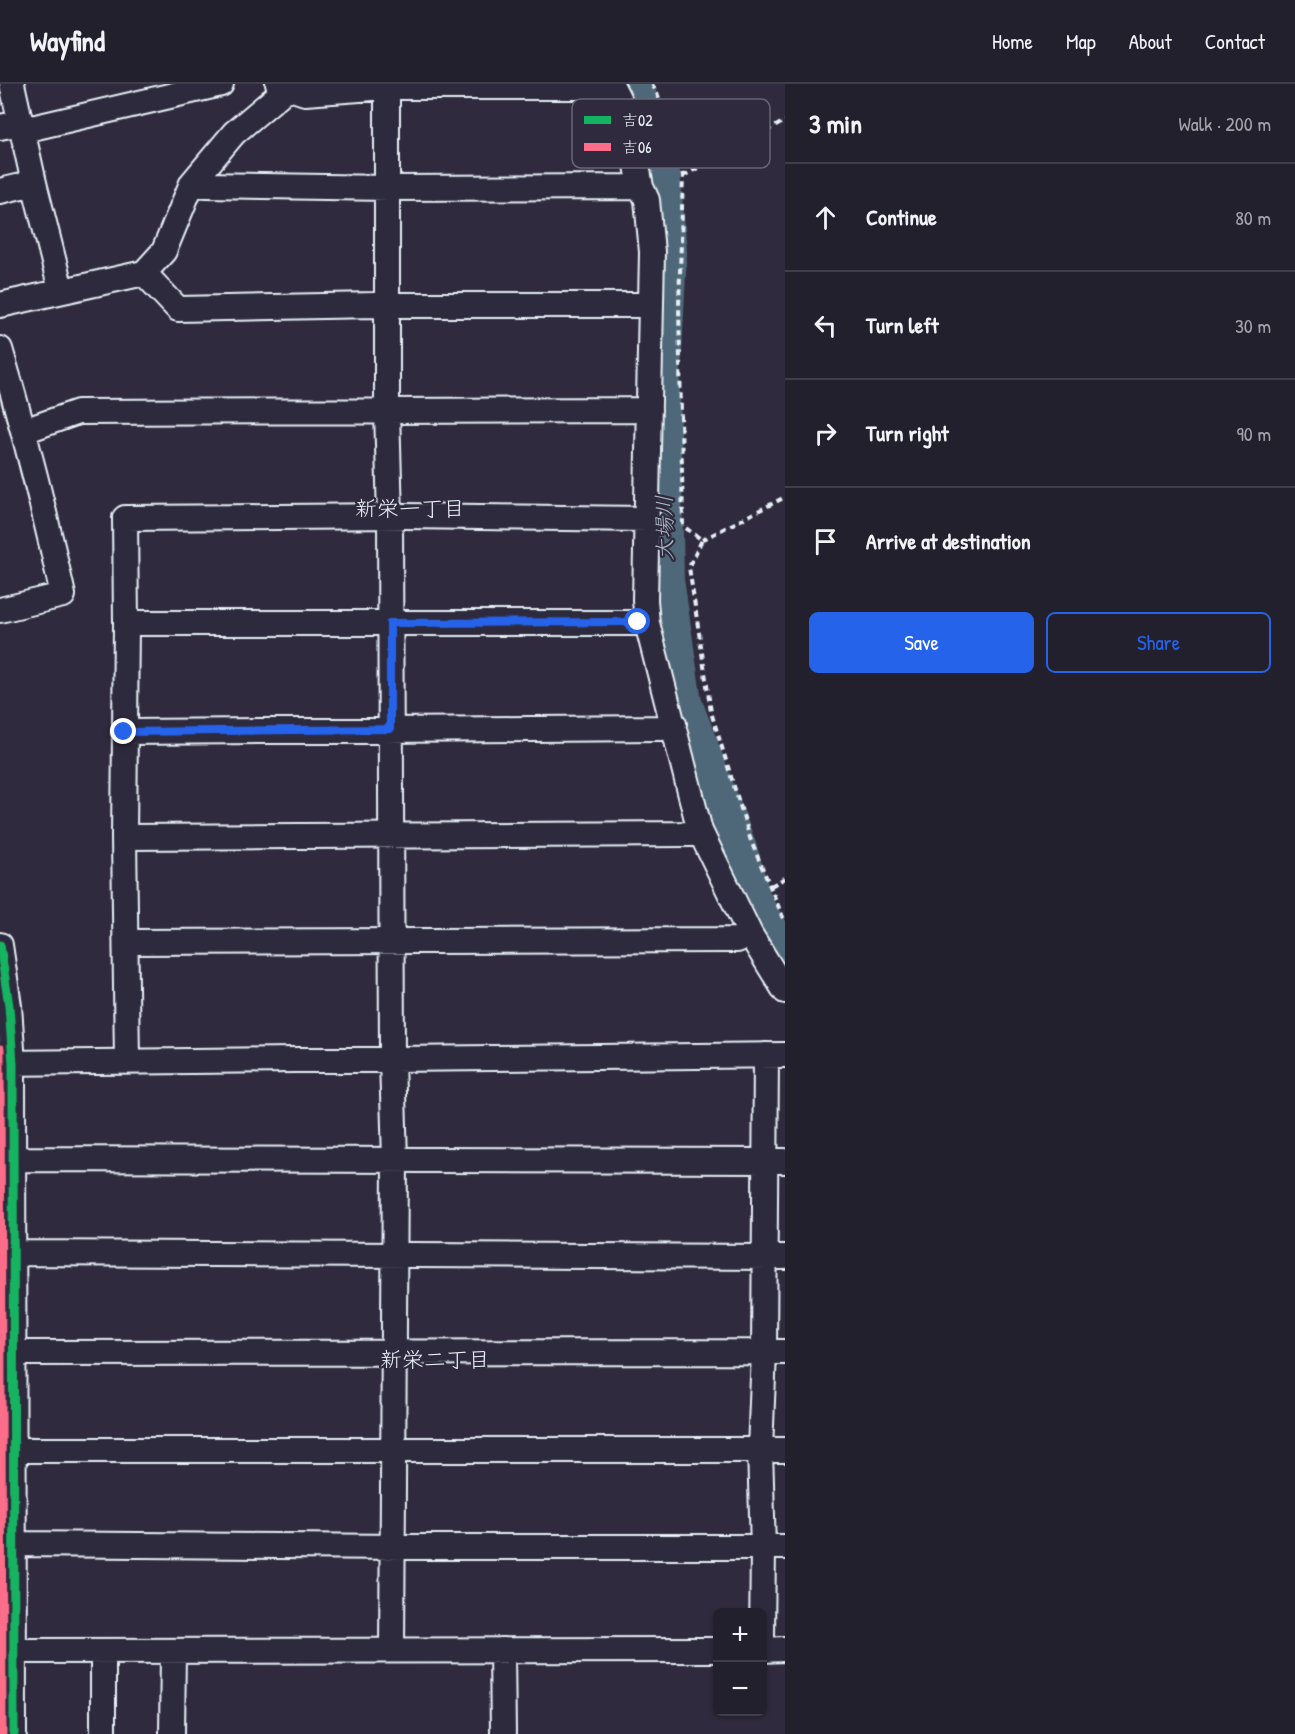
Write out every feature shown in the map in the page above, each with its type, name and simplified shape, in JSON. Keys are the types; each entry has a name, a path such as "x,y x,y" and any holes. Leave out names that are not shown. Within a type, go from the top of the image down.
{"street":[{"path":"12,84 10,125 34,183 61,290"},
{"path":"10,125 32,128 221,84"},
{"path":"0,305 144,273 164,251 192,183 234,133 285,85 306,93 387,86 600,87 609,84 618,99"},
{"path":"387,86 390,835 395,1160 392,1650"},
{"path":"638,168 641,187 647,200 652,252 646,519 647,623 700,831 750,934 785,991"},
{"path":"0,191 34,183"},
{"path":"192,183 388,188 641,187"},
{"path":"144,273 178,309 388,305 651,305"},
{"path":"0,349 24,431 63,595 0,610"},
{"path":"24,431 78,412 649,410"},
{"path":"128,1061 124,837 126,624 124,519 390,517 646,519"},
{"path":"126,624 647,623"},
{"path":"124,732 661,728 674,724"},
{"path":"124,837 691,834 700,831"},
{"path":"126,942 737,940 750,934"},
{"path":"0,945 9,1006 6,1063 14,1159 14,1353 7,1448 14,1544 14,1734"},
{"path":"6,1063 776,1055 774,1352 760,1450 774,1547 766,1608"},
{"path":"14,1159 775,1161"},
{"path":"13,1253 775,1256"},
{"path":"14,1353 774,1352"},
{"path":"7,1448 33,1450 785,1450"},
{"path":"14,1544 774,1547"},
{"path":"767,1650 785,1649"},
{"path":"502,1650 503,1734"},
{"path":"15,1651 713,1650"},
{"path":"103,1651 104,1734"},
{"path":"172,1734 173,1652"}],"path":[{"path":"652,84 660,99"},
{"path":"770,129 785,121"},
{"path":"681,168 683,176 679,305 683,526 702,540"},
{"path":"683,176 698,168"},
{"path":"785,497 702,540 689,567 711,712 751,841 785,922"},
{"path":"771,885 785,878"}],"waterway":[{"name":"大場川","path":"633,84 639,99"},
{"name":"大場川","path":"660,168 668,253 661,390 665,580 683,703 738,849 754,905 785,955"}],"transit line":[{"name":"吉02","path":"0,945 9,1006 13,1063 14,1734"},
{"name":"吉06","path":"0,1049 2,1734"}],"district":[{"name":"新栄一丁目","path":"410,508"},
{"name":"新栄二丁目","path":"435,1359"}],"route":[{"path":"124,732 390,729 390,623 638,622"}]}
